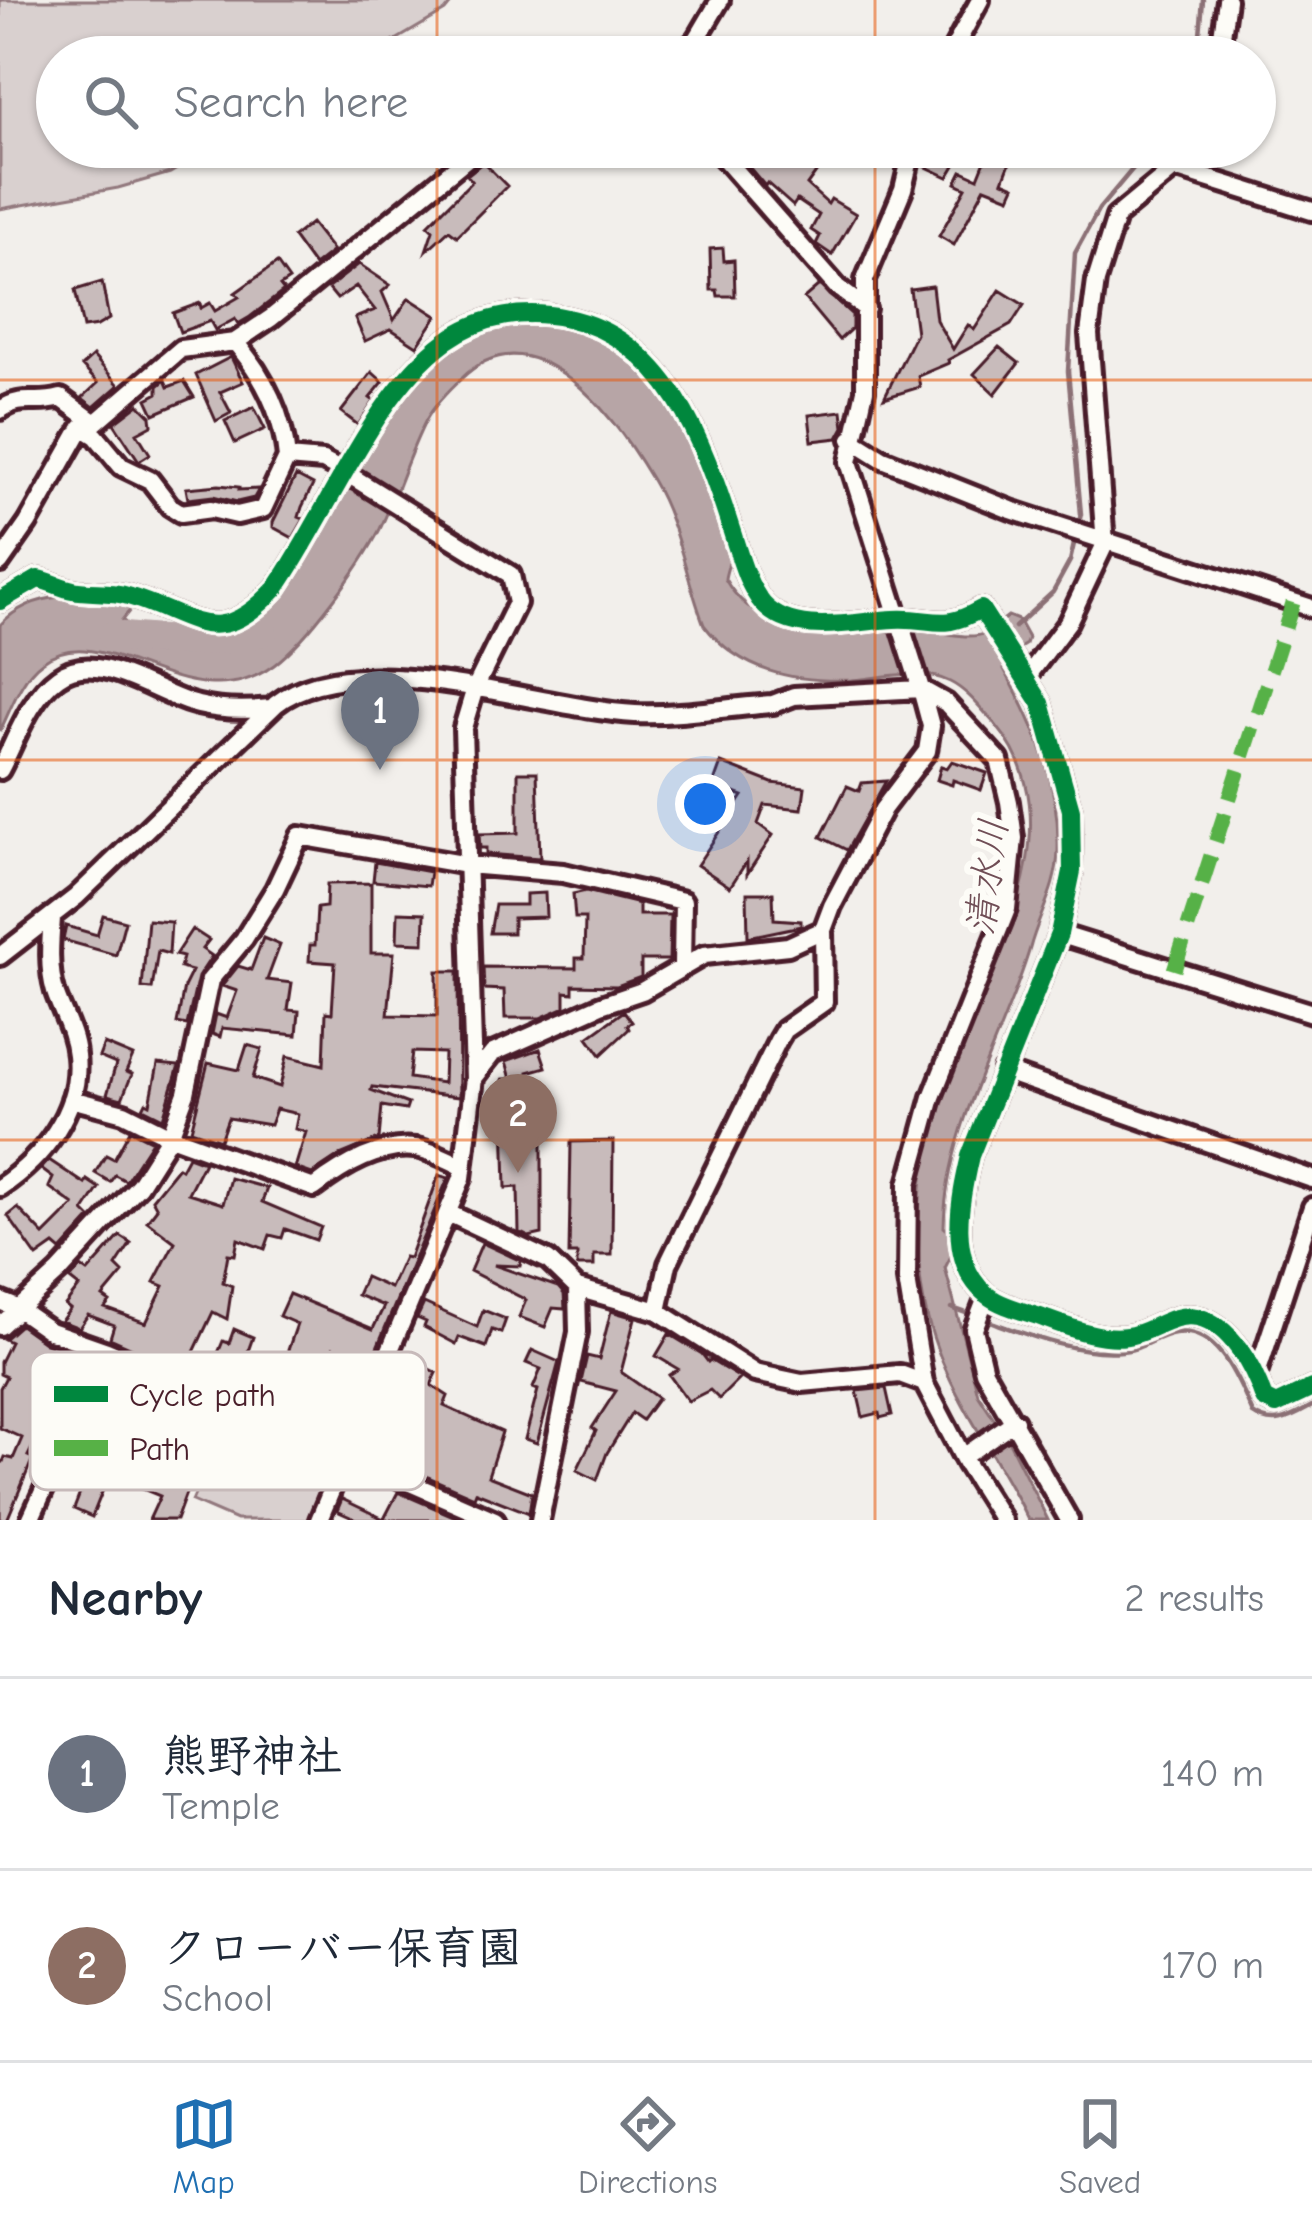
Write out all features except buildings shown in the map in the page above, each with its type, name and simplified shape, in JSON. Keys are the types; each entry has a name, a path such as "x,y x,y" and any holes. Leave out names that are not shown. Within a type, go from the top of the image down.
{"street":[{"path":"699,36 720,0"},
{"path":"961,36 980,0"},
{"path":"1222,36 1227,0"},
{"path":"0,563 89,425 181,349 235,342 356,252 454,168"},
{"path":"732,168 837,287 866,309"},
{"path":"658,1311 668,1264 778,1040 784,1030 824,1002 823,929 884,809 927,752 931,726 850,462 851,439 865,390 865,280 908,168"},
{"path":"1027,677 1068,622 1100,541 1089,334 1096,280 1116,217 1175,168 1312,211"},
{"path":"0,601 38,579 70,590 122,594 191,623 227,623 262,604 278,587 394,393 446,340 513,313 539,312 575,320 634,348 668,382 708,458 746,574 764,605 801,622 824,625 901,618 953,625 981,609 1041,703 1071,810 1072,871 1059,934 970,1156 961,1194 960,1250 971,1276 987,1295 1107,1336 1127,1336 1179,1316 1200,1318 1235,1346 1256,1377 1264,1400 1276,1405 1312,1388"},
{"path":"0,410 24,399 45,404 61,398 121,466 149,480 170,506 181,512 211,509 237,515 263,509 287,458 284,433 263,382 235,342"},
{"path":"851,439 898,466 1059,527 1312,608"},
{"path":"287,458 323,461 346,472 511,575 517,603 475,688 463,728 474,1078 462,1166 448,1213 390,1352"},
{"path":"0,770 38,698 58,676 76,668 105,669 196,705 238,712 272,708"},
{"path":"0,956 52,918 272,708 294,690 315,683 403,678 636,714 920,688 946,704 999,760 1014,838 1007,909 938,1082 908,1184 907,1280 924,1383 1002,1520"},
{"path":"0,1326 9,1304 59,1272 139,1185 170,1136 186,1093 210,980 244,939 300,836 467,865 563,873 683,902 682,966"},
{"path":"0,1187 39,1157 70,1099 76,1055 50,963 52,918"},
{"path":"474,1078 493,1053 642,991 704,955 788,946 823,929"},
{"path":"1059,934 1312,1012"},
{"path":"1003,1071 1312,1179"},
{"path":"70,1099 124,1113 170,1136 314,1189 341,1167 413,1148 462,1166"},
{"path":"1256,1377 1312,1207"},
{"path":"448,1213 548,1260 577,1288 658,1311 755,1373 802,1383 900,1374 924,1383"},
{"path":"540,1520 578,1332 577,1288"},
{"path":"987,1295 974,1329 984,1371 1072,1519"},
{"path":"9,1304 50,1331 107,1351"},
{"path":"963,1457 1016,1421"},
{"path":"30,1520 44,1490"},
{"path":"319,1520 332,1490"},
{"path":"423,1490 495,1520"}],"shaded area":[{"path":"0,0 454,0 445,11 403,36 36,36 36,168 178,168 118,188 0,209"},
{"path":"524,318 570,327 614,343 653,381 688,437 716,500 730,553 725,579 742,601 763,616 813,629 921,630 971,636 986,633 1008,616 1018,620 1028,638 1007,656 1004,669 1036,734 1050,779 1058,827 1057,864 954,1154 944,1227 951,1233 953,1252 945,1268 978,1394 1008,1440 1048,1520 1028,1520 945,1367 924,1301 918,1241 920,1198 935,1112 1016,908 1028,859 1030,812 1021,766 995,724 950,682 914,674 851,680 788,676 751,664 718,641 704,625 675,532 652,480 617,428 571,379 544,363 517,355 489,360 456,384 426,420 380,529 360,562 317,621 274,665 243,681 211,684 93,651 66,651 42,662 28,676 0,731 0,625 14,613 63,597 135,604 122,620 152,641 180,649 210,645 242,630 236,624 281,590 410,382 468,336 496,323"},
{"path":"197,1490 331,1490 316,1520 236,1520 192,1501"}],"waterway":[{"path":"1200,36 1203,0"},
{"path":"1015,627 1053,592 1070,561 1081,514 1068,371 1075,253 1099,209 1133,168"},
{"name":"清水川","path":"113,636 207,640 262,631"},
{"path":"952,1308 975,1316"},
{"path":"986,1320 1088,1350 1129,1350 1175,1333 1190,1333 1204,1338 1225,1359 1253,1414 1276,1421 1312,1406"}],"marked path":[{"path":"1174,970 1293,603"}],"cycle path":[{"path":"0,601 38,579 73,590 128,596 204,624 237,619 277,587 374,422 420,363 446,341 474,325 520,314 567,318 602,330 656,371 676,399 708,462 744,568 763,604 791,621 825,625 894,619 947,622 981,609 1041,703 1071,810 1072,871 1059,934 970,1156 959,1229 974,1281 1000,1303 1096,1335 1127,1336 1178,1317 1197,1317 1231,1338 1264,1399 1276,1405 1312,1388"}],"place":[{"name":"熊野神社","path":"380,770"},
{"name":"クローバー保育園","path":"518,1173"}]}
